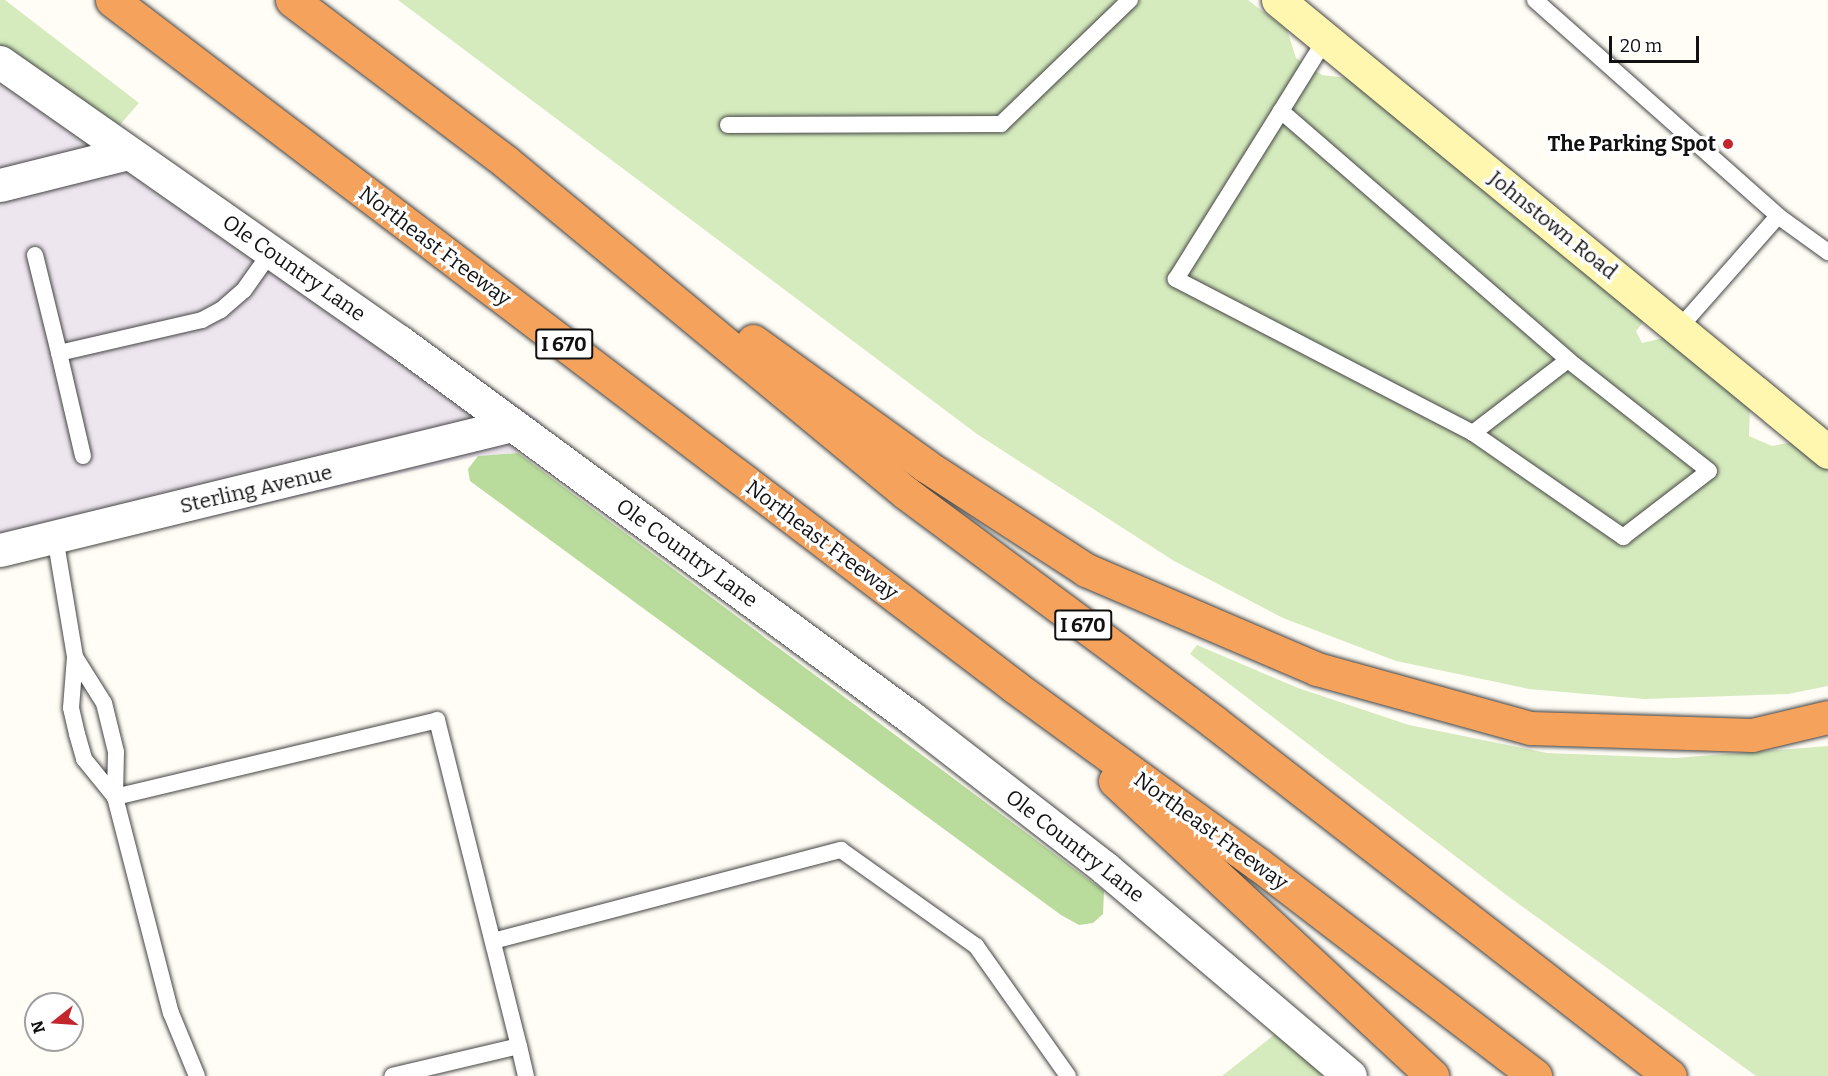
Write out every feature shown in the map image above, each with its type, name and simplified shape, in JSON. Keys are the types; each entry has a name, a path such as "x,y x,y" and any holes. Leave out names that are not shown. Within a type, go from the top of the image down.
{"highway":[{"name":"Northeast Freeway","path":"112,0 1015,687 1258,864 1534,1076"},
{"name":"I 670","path":"292,0 506,162 906,493 1214,722 1670,1076"},
{"path":"506,162 926,466 1086,570 1317,669 1530,728 1752,735 1828,717"},
{"path":"1015,687 1432,1076"}],"main road":[{"name":"Johnstown Road","path":"1278,0 1680,327 1828,452"}],"street":[{"name":"Ole Country Lane","path":"0,62 512,425 940,740 1105,868 1350,1076"},
{"path":"0,185 128,153"},
{"name":"Sterling Avenue","path":"0,550 512,425"}],"lane":[{"path":"728,124 1001,124 1130,0"},
{"path":"1536,0 1778,216 1828,252"},
{"path":"1281,111 1568,360 1709,471 1623,537 1473,433 1176,279 1325,40"},
{"path":"1680,327 1778,216"},
{"path":"59,353 202,320 221,310 244,290 271,252"},
{"path":"35,255 83,456"},
{"path":"1473,433 1568,360"},
{"path":"55,537 75,657 71,708 84,759 115,797"},
{"path":"75,657 104,702 116,752 115,797 171,1013 197,1076"},
{"path":"115,797 437,720 526,1076"},
{"path":"493,941 841,850 976,946 1068,1076"},
{"path":"392,1076 519,1046"}],"shaded area":[{"path":"0,45 540,421 518,453 478,456 0,565"}],"green space":[{"path":"0,0 5,0 139,103 118,127 0,45"},
{"path":"398,0 1248,0 1287,30 1296,58 1322,75 1356,79 1644,321 1636,331 1642,343 1672,336 1750,405 1749,436 1772,446 1793,442 1828,462 1828,686 1788,694 1644,699 1529,689 1396,661 1283,618 1174,561 977,434"},
{"path":"518,453 1104,891 1103,914 1093,923 1079,925 1061,915 470,481 468,469 478,456"},
{"path":"1197,645 1298,688 1409,725 1547,753 1676,758 1828,746 1828,1076 1756,1076 1505,894 1190,654"},
{"path":"1279,1031 1326,1076 1222,1076"}],"place":[{"name":"The Parking Spot","path":"1728,144"}]}
